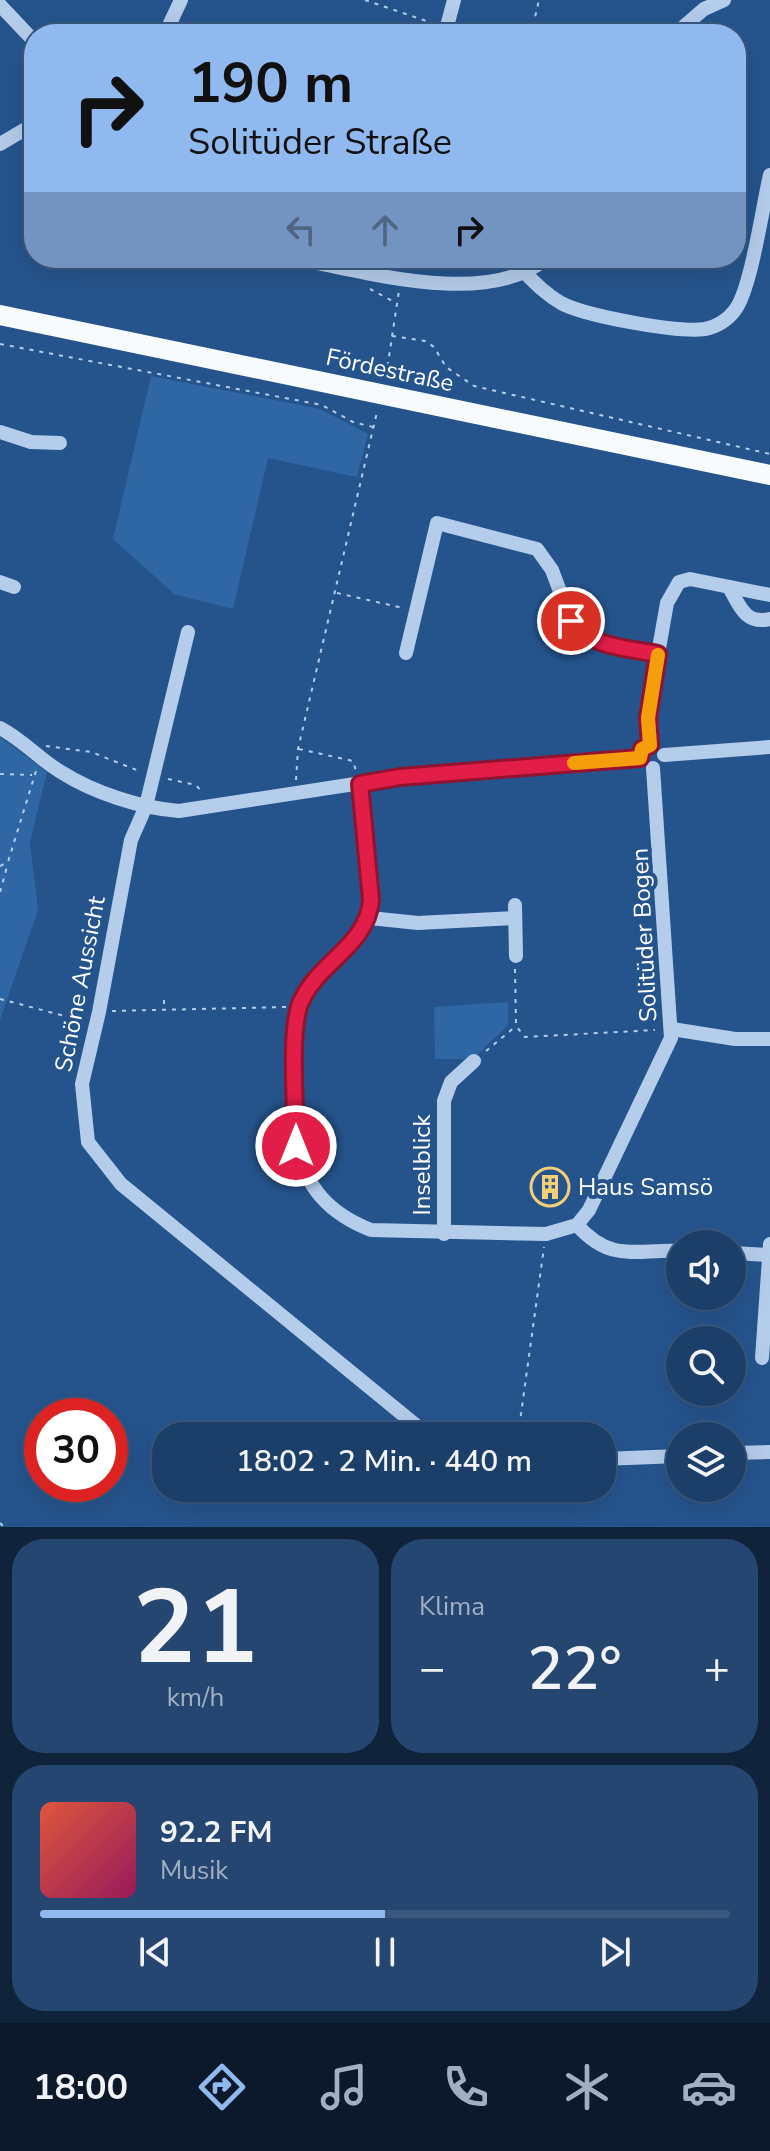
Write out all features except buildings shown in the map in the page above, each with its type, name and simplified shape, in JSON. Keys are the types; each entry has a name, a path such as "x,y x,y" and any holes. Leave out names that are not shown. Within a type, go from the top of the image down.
{"main road":[{"name":"Fördestraße","path":"0,315 770,475"}],"street":[{"path":"170,24 181,0"},
{"path":"447,24 454,0"},
{"path":"687,24 704,9 724,0"},
{"path":"0,5 24,30"},
{"path":"0,144 24,130"},
{"path":"524,272 563,304 682,330 706,329 721,323 737,309 770,175"},
{"path":"348,268 401,278 481,282 531,268"},
{"path":"375,273 378,268"},
{"path":"0,432 31,442 60,443"},
{"path":"406,653 437,523 537,549 552,570 571,621 578,631 599,643 658,654"},
{"path":"650,745 648,718 667,603 679,582 690,579 770,595"},
{"path":"729,587 744,614 751,619 770,619"},
{"name":"Schöne Aussicht","path":"188,632 146,806 131,840 98,1018 82,1084 88,1142 102,1164 121,1184 412,1422"},
{"path":"0,728 40,757 89,786 146,806 179,811 400,777 640,758"},
{"path":"650,745 659,747 664,755 661,764 653,768 645,766 640,758 642,749 650,745"},
{"path":"664,755 770,747"},
{"name":"Solitüder Bogen","path":"577,1225 589,1210 671,1038 653,768"},
{"path":"360,784 370,918 360,934 316,980 299,1007 296,1146 313,1189 349,1221 371,1230 546,1234 577,1225 592,1242 607,1249 666,1251"},
{"path":"370,918 418,923 515,912 516,956"},
{"path":"672,1029 735,1039 770,1039"},
{"name":"Inselblick","path":"444,1234 444,1101 451,1082 474,1061"},
{"path":"746,1251 769,1249 762,1358"},
{"path":"746,1453 770,1452"},
{"path":"616,1458 666,1457"}],"path":[{"path":"365,0 427,24"},
{"path":"533,24 539,0"},
{"path":"375,273 367,284 371,290 397,303"},
{"path":"385,379 401,278"},
{"path":"392,336 425,341 434,347 446,367 474,386 770,454"},
{"path":"0,344 322,405 353,422 374,427"},
{"path":"295,793 298,749 377,412"},
{"path":"337,593 416,611"},
{"path":"0,892 34,775 48,744 91,752 153,776 196,785 206,797 208,808"},
{"path":"298,749 353,761 360,784"},
{"path":"0,774 34,775"},
{"path":"0,866 8,862"},
{"path":"516,956 516,1026 525,1037 672,1029"},
{"path":"0,999 98,1018 164,1009 299,1007"},
{"path":"164,1000 164,1009"},
{"path":"474,1061 516,1026"},
{"path":"520,1422 546,1234"},
{"path":"0,1523 4,1527"}],"shaded area":[{"path":"151,376 320,409 368,434 357,477 268,458 233,609 174,594 113,539"},
{"path":"0,737 47,772 30,842 38,910 0,1020"},
{"path":"508,1002 508,1025 473,1059 435,1059 434,1007"}],"slow traffic":[{"path":"574,763 640,758 642,749 650,745 648,718 658,655"}],"place":[{"name":"Haus Samsö","path":"550,1187"}],"route":[{"path":"296,1146 299,1007 316,980 360,934 370,918 360,784 400,777 640,758 642,749 650,745 648,718 658,654 599,643 578,631 571,621"}]}
